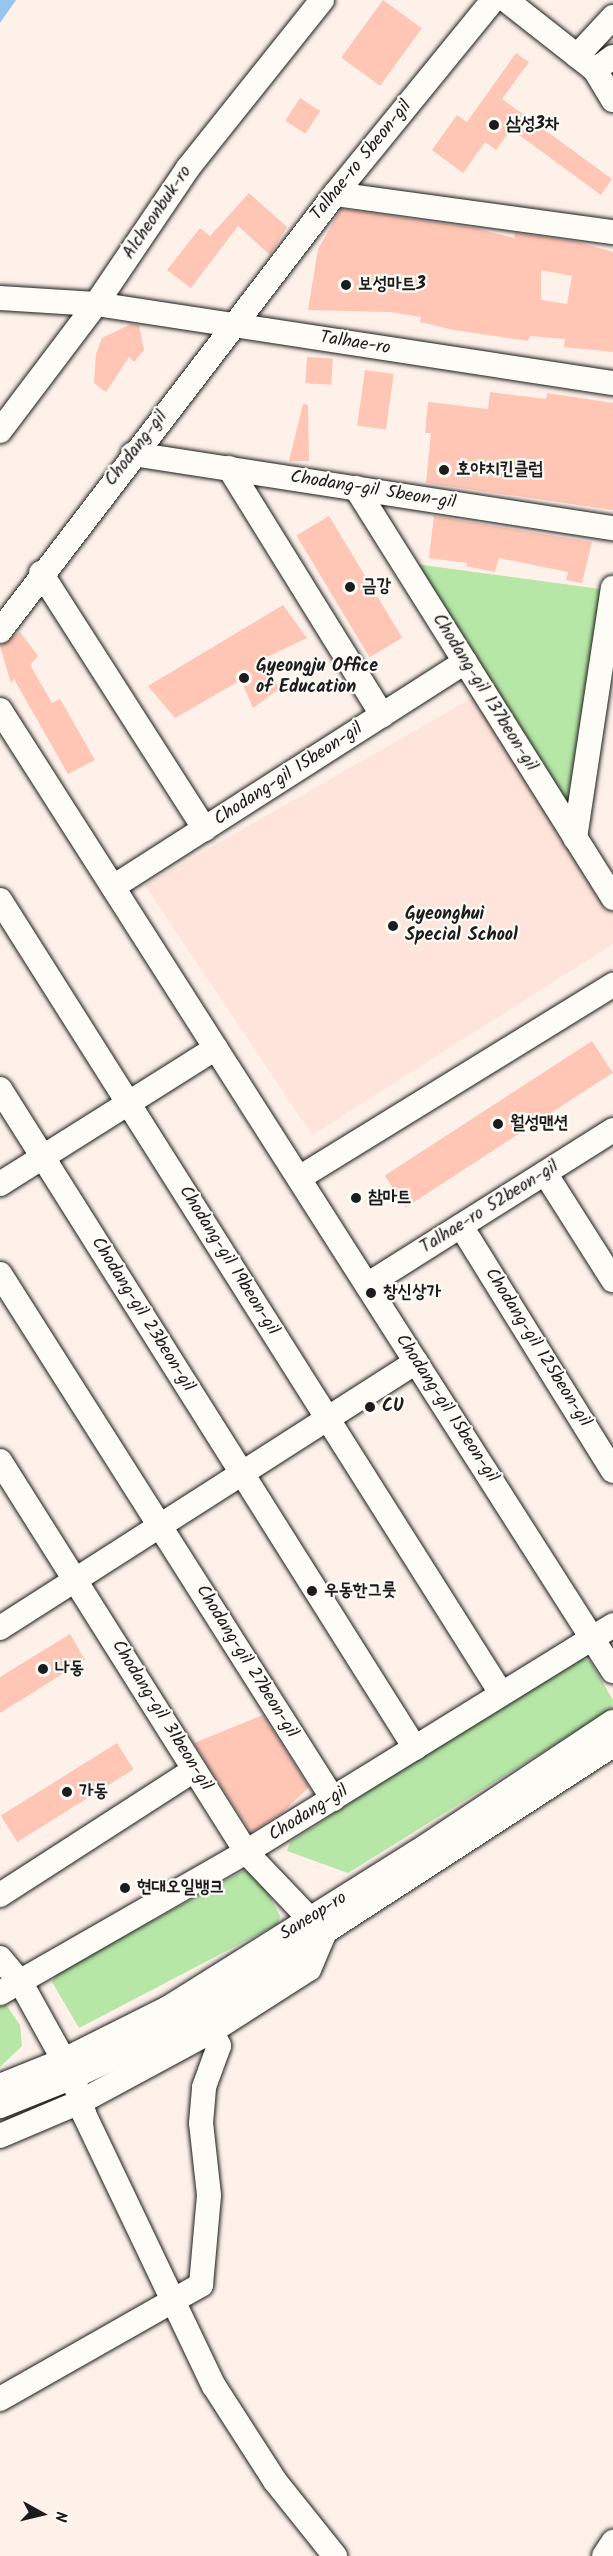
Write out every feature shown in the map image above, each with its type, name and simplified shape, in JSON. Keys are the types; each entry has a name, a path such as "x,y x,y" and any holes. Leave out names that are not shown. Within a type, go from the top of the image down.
{"street":[{"name":"Alcheonbuk-ro","path":"0,431 96,304 188,168 322,0"},
{"name":"Talhae-ro 5beon-gil","path":"234,325 334,194 493,0"},
{"path":"506,0 595,61 613,100"},
{"path":"595,61 613,17"},
{"path":"334,194 613,232"},
{"name":"Talhae-ro","path":"0,298 96,304 613,383"},
{"name":"Chodang-gil","path":"0,631 41,573 234,325"},
{"name":"Chodang-gil 5beon-gil","path":"133,454 613,528"},
{"path":"229,468 382,715"},
{"name":"Chodang-gil 137beon-gil","path":"356,488 613,898"},
{"path":"41,573 205,829"},
{"path":"575,838 613,588"},
{"name":"Chodang-gil 15beon-gil","path":"113,887 465,662"},
{"path":"598,684 613,709"},
{"name":"Chodang-gil 15beon-gil","path":"0,710 613,1671"},
{"name":"Chodang-gil 19beon-gil","path":"0,900 501,1694"},
{"path":"298,1178 613,985"},
{"path":"0,1184 216,1048"},
{"name":"Chodang-gil 23beon-gil","path":"0,1089 415,1748"},
{"name":"Talhae-ro 52beon-gil","path":"367,1285 613,1130"},
{"path":"545,1173 613,1280"},
{"name":"Chodang-gil 125beon-gil","path":"461,1226 613,1471"},
{"name":"Chodang-gil 27beon-gil","path":"0,1274 333,1799"},
{"path":"0,1628 416,1362"},
{"name":"Chodang-gil 31beon-gil","path":"1,1466 246,1852 317,1927"},
{"name":"Chodang-gil","path":"11,1988 246,1852 613,1625"},
{"name":"Saneop-ro","path":"0,2086 68,2069 178,2027 317,1927 613,1722"},
{"name":"Saneop-ro","path":"317,1927 613,1745"},
{"path":"0,1895 194,1770"},
{"path":"0,2136 80,2102 212,2031 309,1969 317,1927"},
{"path":"0,1958 11,1988 68,2069 80,2102 171,2301 214,2386 275,2481 335,2556"},
{"path":"0,2399 201,2285 209,2195 201,2123 204,2086 219,2046 212,2031"},
{"name":"Saneop-ro","path":"0,2106 68,2069"},
{"path":"604,2556 613,2542"}],"shaded area":[{"name":"Gyeonghui Special School","path":"474,697 613,909 613,944 312,1135 145,885"}],"green space":[{"path":"408,563 608,590 571,810"},
{"path":"576,1657 590,1661 613,1700 612,1709 348,1873 287,1851 290,1842"},
{"path":"245,1870 259,1875 280,1916 278,1924 79,2028 52,1982 56,1974"},
{"path":"5,2003 20,2025 22,2046 0,2067 0,2005"}],"water":[{"path":"0,0 16,0 0,23"}],"building":[{"path":"383,0 422,28 380,86 341,57"},
{"name":"삼성3차","path":"516,53 529,62 502,99 612,179 601,195 511,129 496,150 485,142 463,173 432,150 457,115 467,122"},
{"path":"300,98 320,111 305,134 285,121"},
{"path":"249,193 287,227 270,255 238,226 191,288 167,270 200,228 210,236"},
{"path":"341,209 475,228 514,238 515,233 578,242 613,252 613,352 564,347 565,339 530,336 528,341 454,330 420,322 421,317 390,312 308,310 318,249","holes":["541,270 572,276 567,304 541,300"]},
{"path":"131,324 139,325 144,350 134,362 129,357 106,392 94,383 96,354 102,338"},
{"path":"307,357 333,359 331,385 305,383"},
{"path":"365,370 394,374 386,429 357,425"},
{"path":"490,392 546,399 547,393 613,403 613,510 426,483 431,433 425,433 428,402 488,409"},
{"path":"303,404 308,405 309,461 289,461"},
{"name":"금강","path":"329,516 402,638 370,657 296,536"},
{"path":"434,516 592,542 582,583 566,580 568,572 499,558 495,572 466,566 467,563 429,558"},
{"path":"283,605 307,638 263,659 279,689 253,708 241,680 175,718 148,686"},
{"path":"20,632 38,656 30,665 52,703 60,699 95,760 68,774 14,679 11,683 0,646"},
{"name":"월성맨션","path":"592,1041 613,1073 406,1207 385,1176"},
{"name":"나동","path":"70,1634 85,1660 0,1713 0,1677"},
{"path":"263,1715 309,1787 282,1813 251,1832 194,1743"},
{"name":"가동","path":"117,1743 133,1769 17,1842 1,1816"}],"place":[{"name":"삼성3차","path":"494,125"},
{"name":"보성마트3","path":"346,285"},
{"name":"호야치킨클럽","path":"444,470"},
{"name":"금강","path":"350,587"},
{"name":"Gyeongju Office of Education","path":"244,678"},
{"name":"Gyeonghui Special School","path":"393,926"},
{"name":"월성맨션","path":"498,1124"},
{"name":"참마트","path":"356,1198"},
{"name":"창신상가","path":"371,1293"},
{"name":"CU","path":"370,1407"},
{"name":"우동한그릇","path":"312,1591"},
{"name":"나동","path":"43,1669"},
{"name":"가동","path":"67,1792"},
{"name":"현대오일뱅크","path":"125,1888"}]}
